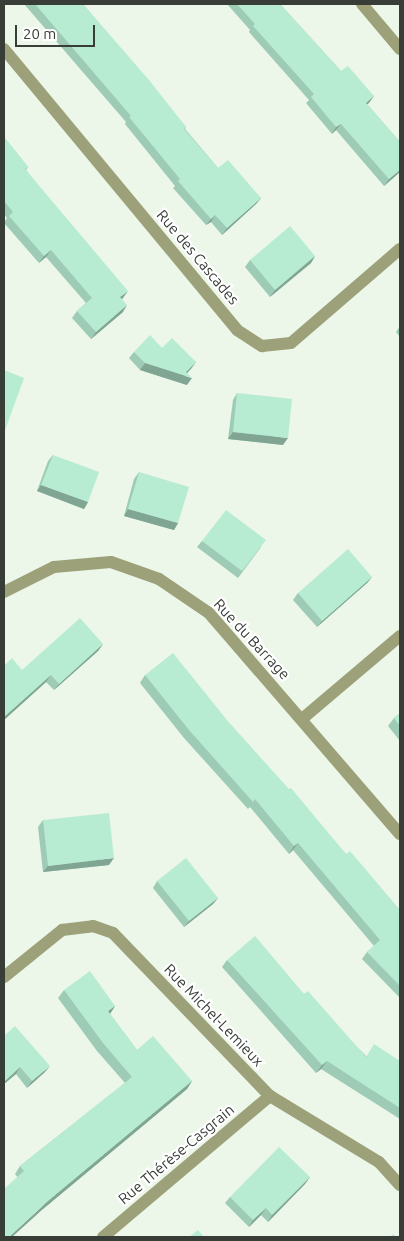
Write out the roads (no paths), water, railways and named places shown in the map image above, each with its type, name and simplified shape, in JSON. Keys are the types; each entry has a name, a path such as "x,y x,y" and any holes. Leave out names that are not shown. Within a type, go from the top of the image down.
{"street":[{"path":"362,4 400,49"},
{"name":"Rue des Cascades","path":"4,49 237,330 262,346 291,343 400,249"},
{"name":"Rue du Barrage","path":"4,592 54,567 111,562 159,579 209,613 400,834"},
{"path":"302,719 400,636"},
{"name":"Rue Michel-Lemieux","path":"4,977 62,930 93,926 113,933 270,1096 379,1162 400,1184"},
{"name":"Rue Thérèse-Casgrain","path":"103,1237 270,1096"}]}
